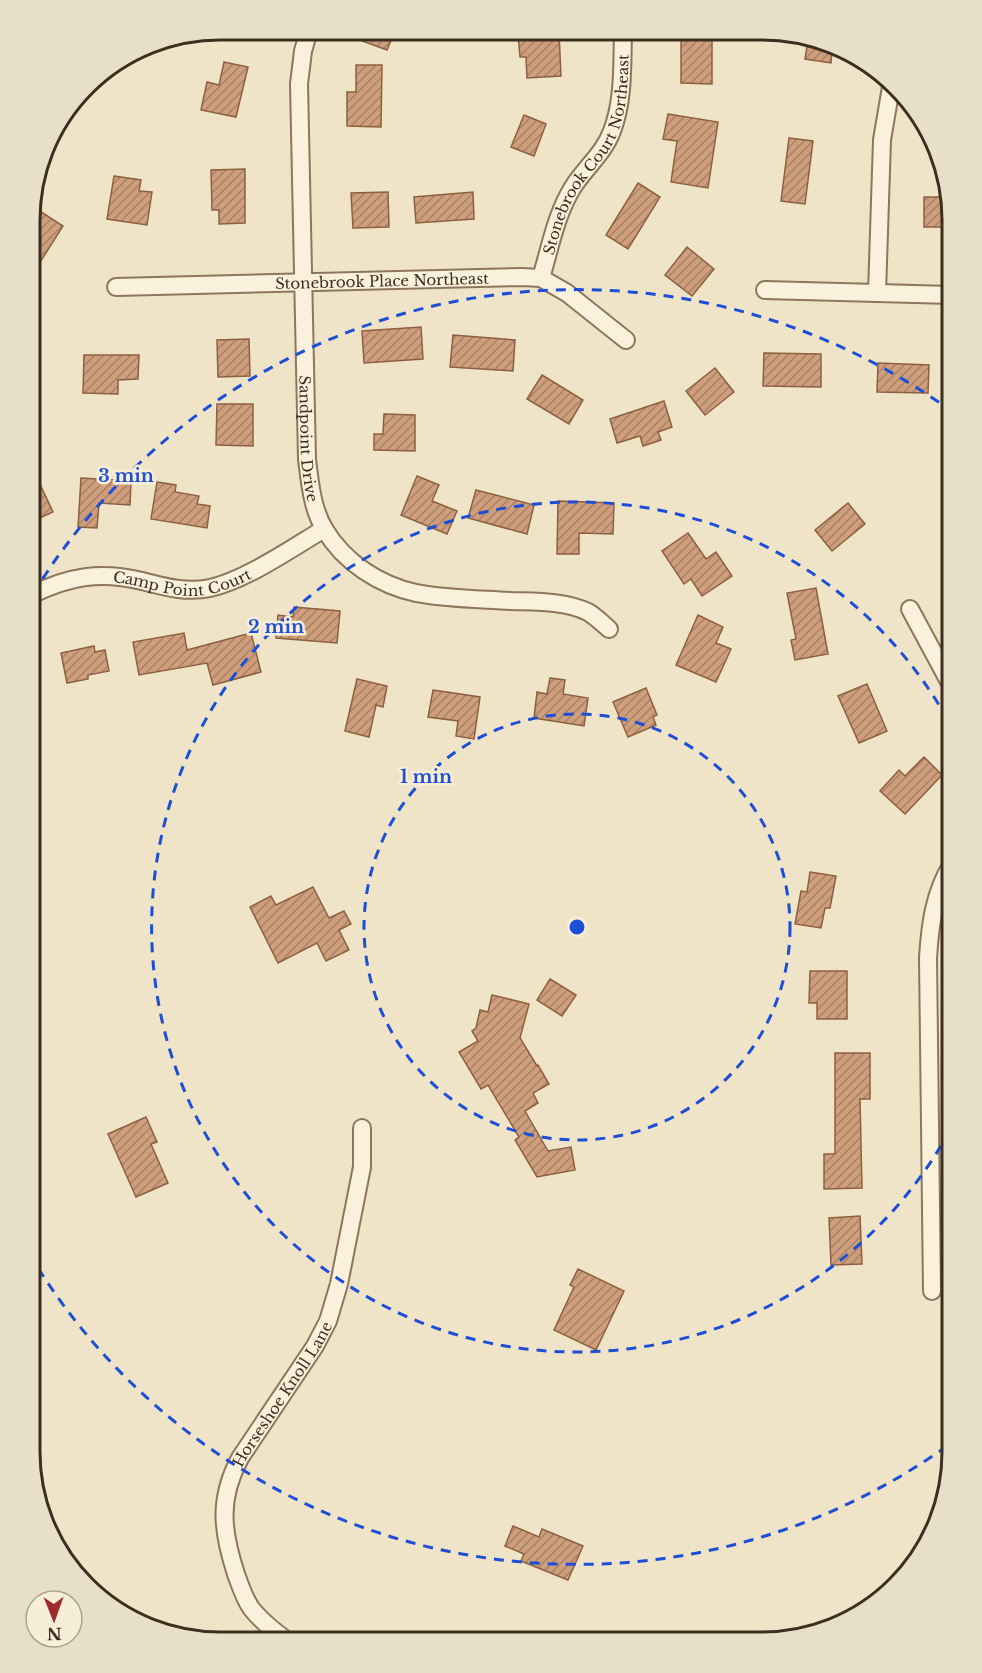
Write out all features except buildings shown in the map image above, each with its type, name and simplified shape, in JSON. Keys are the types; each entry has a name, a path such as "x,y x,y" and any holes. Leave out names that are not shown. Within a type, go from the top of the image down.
{"street":[{"name":"Sandpoint Drive","path":"306,40 299,84 307,459 315,506 324,529 354,563 377,579 391,585 439,596 566,604 589,612 609,629"},
{"name":"Stonebrook Court Northeast","path":"541,278 566,200 574,186 604,148 612,132 621,87 623,40"},
{"path":"877,293 882,140 890,94"},
{"name":"Stonebrook Place Northeast","path":"116,287 541,278 567,293 626,340"},
{"path":"765,290 942,295"},
{"name":"Camp Point Court","path":"40,591 54,584 91,576 124,578 178,590 210,588 247,574 324,529"},
{"path":"910,609 942,668"},
{"path":"932,1291 928,958 930,930 941,885"},
{"name":"Horseshoe Knoll Lane","path":"276,1632 250,1606 239,1582 228,1548 225,1524 226,1495 231,1475 240,1458 315,1346 328,1321 339,1284 362,1167 362,1128"}]}
